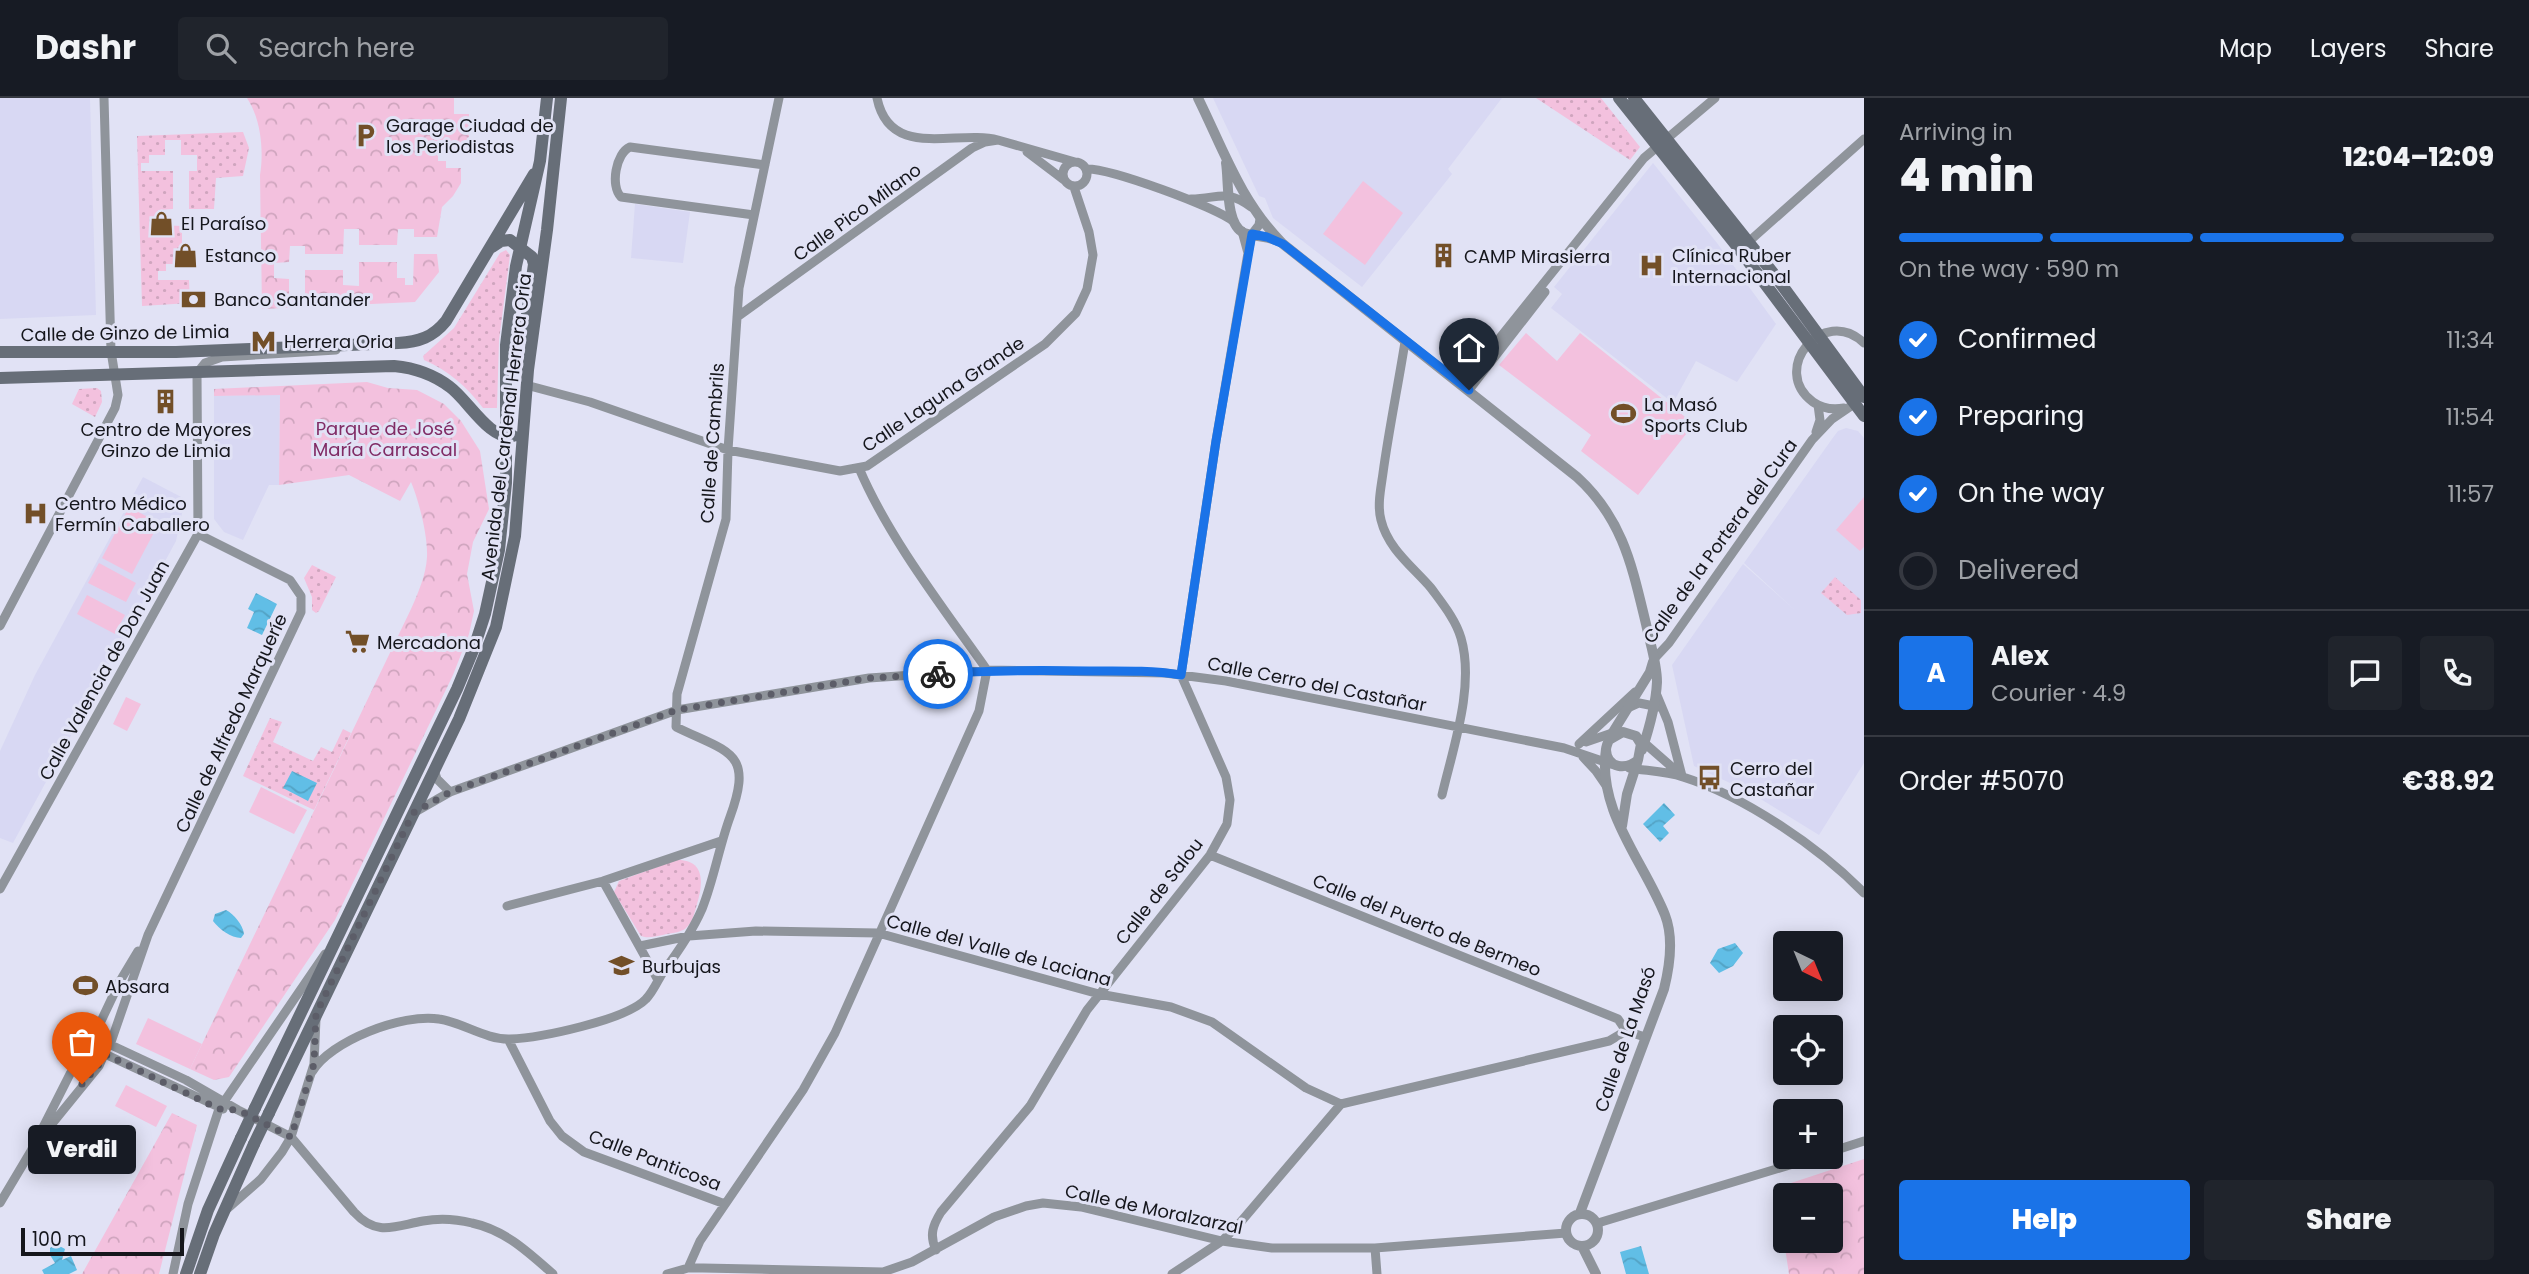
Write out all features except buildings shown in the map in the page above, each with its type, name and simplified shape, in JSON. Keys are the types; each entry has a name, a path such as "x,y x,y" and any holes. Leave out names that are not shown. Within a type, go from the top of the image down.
{"main road":[{"name":"Avenida del Cardenal Herrera Oria","path":"186,1274 208,1210 241,1138 445,716 474,649 489,599 499,550 506,483 506,345 513,286 540,161 547,98"},
{"name":"Avenida del Cardenal Herrera Oria","path":"200,1274 223,1211 254,1144 478,675 502,605 515,536 527,370 547,230 561,98"},
{"path":"1619,98 1663,143"},
{"path":"1634,98 1663,143 1743,244 1859,401 1864,416"},
{"name":"Calle de Ginzo de Limia","path":"0,352 176,352 421,340 439,330 528,187 540,161"},
{"path":"486,256 496,244 510,240 532,257 534,264 524,332 527,370"},
{"name":"Calle de Ginzo de Limia","path":"0,378 377,366 410,368 426,372 451,388 490,430 506,437"},
{"path":"506,437 519,433 524,428"}],"street":[{"name":"Calle de Cambrils","path":"677,710 677,694 726,519 728,450 742,264 779,98"},
{"path":"877,98 886,119 903,134 919,139 972,136 1002,141 1075,162 1086,169 1103,170 1189,200 1283,244"},
{"path":"1198,98 1251,207 1283,244 1577,477 1609,512 1633,568 1657,671 1658,703 1682,776"},
{"path":"1465,387 1547,292 1640,164 1715,98"},
{"path":"0,626 115,408 118,395 111,351 105,99"},
{"path":"948,139 970,150 974,143 972,136"},
{"path":"1743,244 1864,139"},
{"path":"1002,141 1037,158 1074,187 1085,181 1086,169"},
{"name":"Calle Pico Milano","path":"737,317 970,150 981,143 1002,141"},
{"path":"754,215 621,197 615,186 620,156 624,149 630,147 765,165"},
{"path":"1181,675 1216,441 1248,253 1227,194 1225,156"},
{"path":"1064,180 1064,168 1075,162"},
{"name":"Calle Laguna Grande","path":"526,385 590,402 728,450 840,471 873,463 1045,344 1076,313 1087,289 1093,255 1089,232 1074,187"},
{"path":"1189,200 1227,194 1251,207"},
{"path":"1240,226 1241,207 1251,207"},
{"path":"1240,226 1259,225 1260,219"},
{"path":"1859,401 1833,409 1818,405 1804,393 1797,376 1799,358 1813,339 1836,331 1859,334 1864,343"},
{"path":"1405,342 1388,436 1379,513 1387,537 1441,602 1460,635 1465,656 1466,679 1443,795"},
{"name":"Calle de Ginzo de Limia","path":"197,373 205,363 222,357 324,352 376,344"},
{"name":"Calle Valencia de Don Juan","path":"0,889 198,534 197,373"},
{"name":"Calle de la Portera del Cura","path":"1654,659 1669,643 1812,440 1832,419 1859,401"},
{"name":"Calle de la Portera del Cura","path":"1812,440 1820,420 1818,405"},
{"path":"688,1268 725,1203 803,1090 835,1032 979,711 988,670 898,538 877,505 859,468"},
{"name":"Calle de Alfredo Marqueríe","path":"94,1035 120,981 148,935 301,612 301,596 290,580 198,534"},
{"name":"Calle de La Masó","path":"1589,1217 1593,1184 1667,977 1670,956 1665,916 1622,829 1607,787 1604,762 1613,738 1650,672 1654,659"},
{"name":"Calle Cerro del Castañar","path":"413,813 450,792 677,710 869,678 988,670 1153,672 1226,681 1564,748 1578,748 1604,762 1634,756 1735,800 1819,851 1864,893"},
{"name":"Calle de Salou","path":"936,1250 931,1239 941,1212 1030,1106 1098,994 1210,855 1227,824 1230,800 1226,777 1181,675"},
{"path":"1578,748 1616,707 1640,689"},
{"path":"1628,708 1639,703 1658,703"},
{"path":"1622,829 1634,756 1658,703"},
{"path":"312,1072 322,1058 335,1050 393,1023 411,1018 440,1019 508,1039 578,1028 614,1018 645,1000 689,936 702,907 736,800 741,774 729,753 676,727 677,710"},
{"path":"1578,748 1613,738"},
{"path":"1613,738 1609,760 1634,756"},
{"path":"1613,738 1634,756"},
{"path":"1578,748 1607,787"},
{"name":"Calle Cerro del Castañar","path":"1634,756 1656,771 1682,776"},
{"path":"434,769 437,779 450,792"},
{"path":"1629,787 1639,777 1656,771"},
{"path":"508,906 603,881 721,841"},
{"name":"Calle del Puerto de Bermeo","path":"1210,855 1618,1019 1626,1031 1645,1037"},
{"path":"603,881 658,980"},
{"name":"Calle del Valle de Laciana","path":"640,946 689,936 755,931 878,933 1098,994 1171,1007 1212,1022 1306,1087 1341,1104"},
{"name":"Avenida del Cardenal Herrera Oria","path":"173,1274 194,1183 223,1100 341,932"},
{"name":"Calle de Alfredo Marqueríe","path":"111,1043 148,935"},
{"name":"Avenida del Cardenal Herrera Oria","path":"223,1211 261,1179 291,1137 312,1072 316,1014"},
{"path":"1172,1274 1222,1241 1239,1224 1341,1104 1609,1041 1626,1031"},
{"path":"0,1203 71,1074 88,1050 88,1041 94,1035 102,1034 111,1043 291,1137 361,1221 384,1229 442,1219 474,1223 517,1242 553,1274"},
{"path":"316,1038 322,1048 335,1050"},
{"name":"Calle Panticosa","path":"508,1039 550,1121 562,1136 584,1152 725,1203"},
{"path":"31,1151 105,1056 111,1043"},
{"path":"88,1050 93,1056 105,1056 219,1109 238,1110"},
{"path":"1843,1148 1864,1141"},
{"path":"1589,1217 1597,1237 1586,1245 1572,1242 1566,1233 1570,1219 1589,1217 1773,1168"},
{"name":"Calle de Moralzarzal","path":"667,1274 688,1268 896,1272 994,1217 1042,1203 1081,1207 1222,1241 1272,1248 1376,1248 1566,1233"},
{"path":"1586,1245 1595,1274"},
{"path":"1376,1248 1377,1274"}],"shaded area":[{"path":"0,98 90,98 96,315 0,319"},
{"path":"1213,98 1502,98 1448,169 1452,174 1362,287 1273,218 1265,198 1259,196"},
{"name":"Clínica Ruber Internacional","path":"1653,163 1717,243 1776,324 1737,382 1696,361 1673,403 1551,308 1562,294 1554,287"},
{"path":"635,204 690,212 683,263 631,258"},
{"path":"280,394 279,485 269,485 243,540 224,532 214,519 214,396"},
{"path":"1846,428 1858,431 1864,438 1864,763 1819,835 1751,793 1694,766 1672,665 1743,564 1796,611 1744,563 1838,431"},
{"path":"143,477 185,499 176,541 13,843 0,838 0,751 35,675"}],"green space":[{"path":"247,98 454,98 454,114 469,114 469,152 438,152 438,161 446,161 446,168 461,168 461,183 442,207 437,237 414,237 414,229 398,229 397,245 359,245 359,229 344,229 343,254 305,254 305,246 290,246 289,262 274,263 274,278 289,279 289,294 297,294 297,302 305,302 305,270 343,270 343,285 359,286 359,262 397,262 397,278 405,278 405,285 413,285 414,254 437,254 439,272 415,302 262,309 262,156 256,116"},
{"path":"1536,98 1601,98 1640,147 1630,160"},
{"path":"243,132 249,148 243,176 216,178 214,209 189,209 189,171 197,171 197,155 181,155 181,140 165,140 165,155 149,155 149,163 141,163 141,171 173,171 173,209 158,210 158,225 182,226 182,264 166,264 166,271 158,271 158,280 189,280 190,303 142,306 137,136"},
{"path":"1363,181 1403,213 1365,265 1323,234"},
{"path":"506,250 510,255 499,340 497,408 483,408 456,380 424,360 423,356 454,328 500,253"},
{"name":"La Masó Sports Club","path":"1526,333 1557,361 1580,333 1694,424 1638,495 1581,451 1591,435 1499,365"},
{"name":"Parque de José María Carrascal","path":"367,382 388,388 417,390 444,404 461,421 480,451 489,509 473,542 467,574 474,611 469,634 453,675 335,920 229,1077 214,1080 190,1069 411,609 427,557 422,519 411,482 400,501 349,475 279,485 280,395 214,396 214,389"},
{"path":"97,388 101,391 102,402 95,417 72,404 79,389"},
{"path":"1864,497 1864,547 1860,551 1836,530"},
{"path":"129,507 159,523 132,574 102,558"},
{"path":"99,563 136,583 126,602 88,583"},
{"path":"312,565 336,577 316,613 312,610 312,597 304,578"},
{"path":"1835,577 1861,600 1861,613 1847,615 1821,593"},
{"path":"87,595 125,615 115,634 77,614"},
{"path":"126,697 141,704 127,731 113,724"},
{"path":"270,718 282,722 273,742 313,761 321,747 332,752 343,729 351,733 314,810 243,776"},
{"path":"261,787 307,810 294,834 249,812"},
{"path":"676,860 693,864 700,874 700,889 692,921 680,931 652,937 641,936 614,892 619,881"},
{"path":"148,1018 202,1044 190,1069 136,1044"},
{"path":"126,1085 167,1106 156,1127 115,1106"},
{"path":"172,1113 197,1125 159,1274 82,1274"},
{"path":"1864,1159 1864,1274 1789,1274 1786,1253 1843,1253 1843,1183 1791,1183 1834,1169 1843,1169 1843,1166"}],"water":[{"path":"256,593 277,604 262,635 247,628 254,612 248,609"},
{"path":"292,771 317,783 308,801 283,788"},
{"path":"1664,803 1675,815 1663,826 1669,833 1660,842 1643,824"},
{"path":"226,910 242,927 244,934 241,938 226,932 213,921 215,914"},
{"path":"1735,943 1743,953 1733,966 1719,973 1710,963 1718,949"},
{"path":"56,1244 65,1249 62,1260 71,1256 77,1270 69,1274 44,1274 42,1270 55,1263 50,1255 50,1248"},
{"path":"1641,1246 1649,1274 1626,1274 1620,1252"}],"way so far":[{"path":"82,1084 107,1055 219,1109 238,1110 291,1137 314,1064 316,1014 413,813 450,792 677,710 869,678 938,674"}],"place":[{"name":"Garage Ciudad de los Periodistas","path":"366,135"},
{"name":"El Paraíso","path":"161,223"},
{"name":"Estanco","path":"185,255"},
{"name":"CAMP Mirasierra","path":"1444,256"},
{"name":"Clínica Ruber Internacional","path":"1652,265"},
{"name":"Banco Santander","path":"194,299"},
{"name":"Herrera Oria","path":"264,341"},
{"name":"Centro de Mayores Ginzo de Limia","path":"166,402"},
{"name":"La Masó Sports Club","path":"1624,414"},
{"name":"Centro Médico Fermín Caballero","path":"35,513"},
{"name":"Mercadona","path":"357,642"},
{"name":"Cerro del Castañar","path":"1710,778"},
{"name":"Burbujas","path":"622,966"},
{"name":"Absara","path":"85,986"},
{"name":"Verdil","path":"82,1084"}],"route":[{"path":"938,674 988,670 1153,672 1181,675 1216,441 1252,234 1283,244 1469,390"}]}
